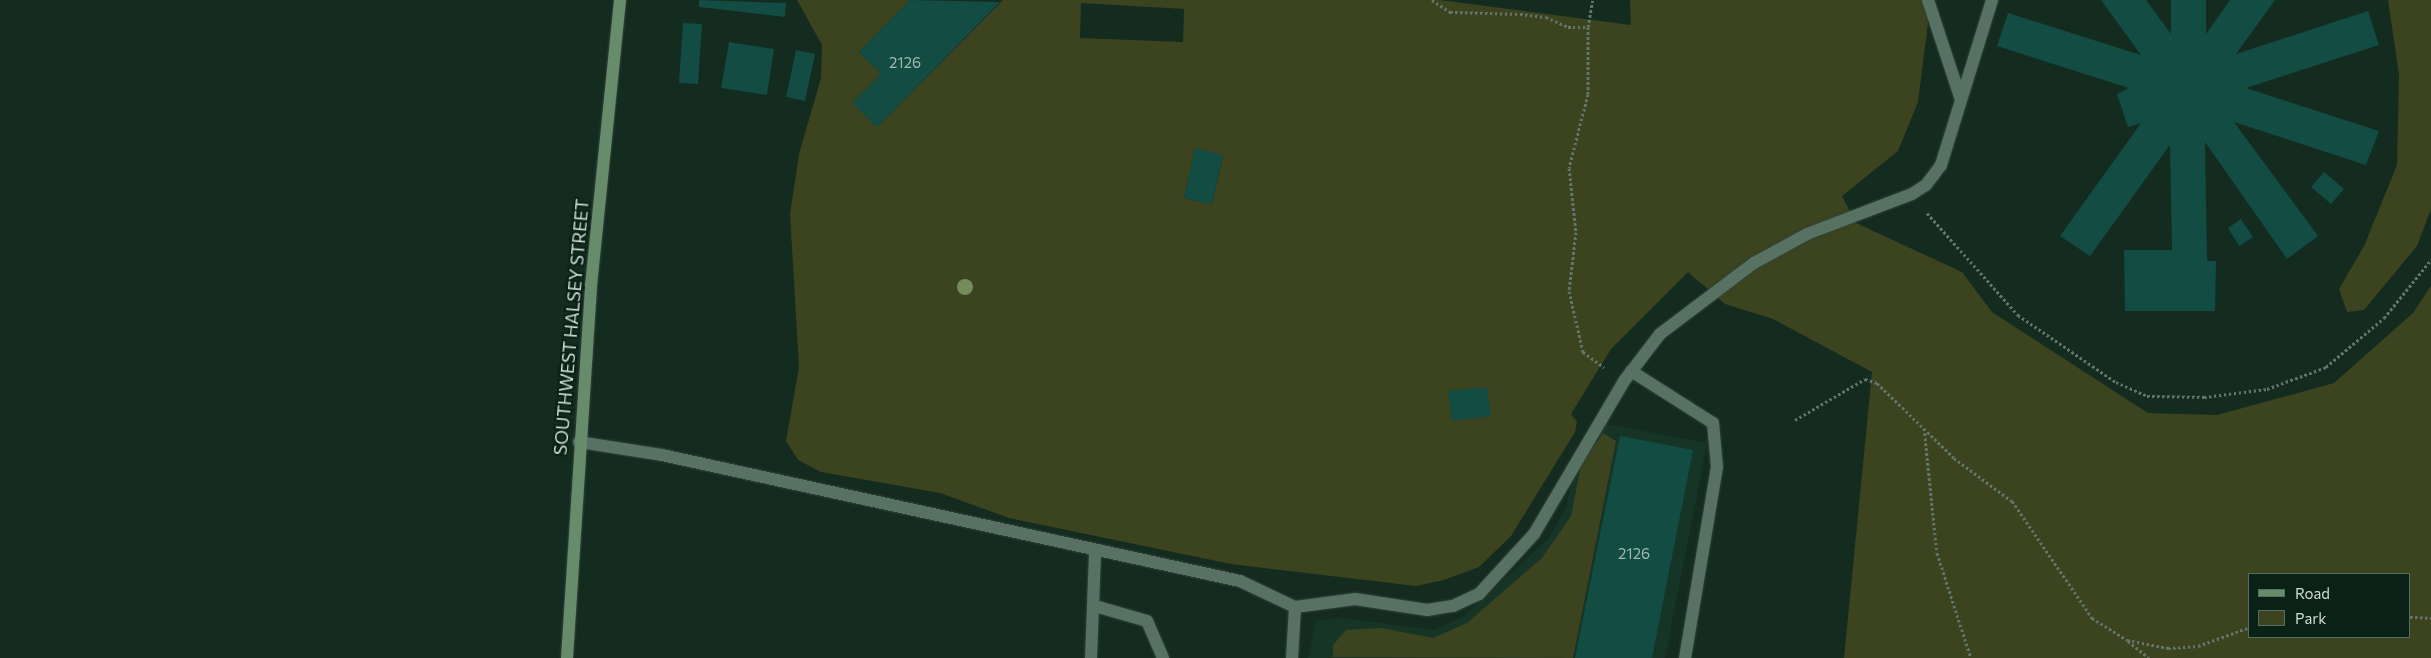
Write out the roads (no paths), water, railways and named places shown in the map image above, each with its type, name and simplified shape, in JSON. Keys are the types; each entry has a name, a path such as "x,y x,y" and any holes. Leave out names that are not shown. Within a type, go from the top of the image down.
{"street":[{"name":"SOUTHWEST HALSEY STREET","path":"567,658 579,442 620,0"}],"lane":[{"path":"1928,0 1960,97"},
{"path":"579,442 662,455 1096,553 1240,581 1295,607 1355,599 1427,610 1453,606 1479,594 1534,534 1627,376 1660,334 1754,263 1807,234 1912,194 1941,165 1960,97 1992,0"},
{"path":"1627,376 1713,423 1718,467 1685,658"},
{"path":"1091,658 1095,606 1096,553"},
{"path":"1095,606 1147,621 1163,658"},
{"path":"1292,658 1295,607"}]}
